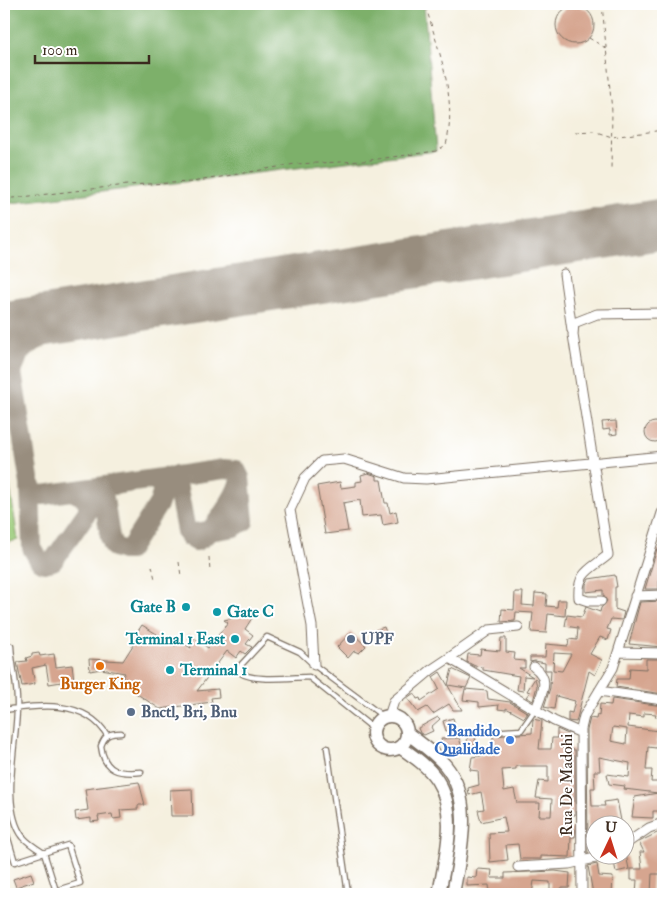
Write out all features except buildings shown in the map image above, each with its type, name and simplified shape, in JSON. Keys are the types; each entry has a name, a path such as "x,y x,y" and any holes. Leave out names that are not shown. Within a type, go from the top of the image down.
{"street":[{"path":"564,274 592,464 608,555 582,574 578,586 579,598 588,601 601,601"},
{"path":"573,335 574,323 598,314 663,313"},
{"path":"314,665 312,626 290,510 305,478 322,461 344,458 404,478 426,479 663,456"},
{"name":"Rua De Madohi","path":"582,894 581,733 584,716 613,668 662,513"},
{"path":"636,596 663,595"},
{"path":"439,894 449,829 444,792 426,767 400,747 386,749 380,746 373,735 374,729 387,717 394,701 449,658 489,630 518,627"},
{"path":"618,652 663,653"},
{"path":"449,658 536,709 554,722 581,733"},
{"path":"534,668 541,672 545,683 536,709"},
{"path":"599,691 663,700"},
{"path":"387,717 399,719 407,732 446,766 455,782 460,798 462,840 452,894"},
{"path":"400,747 407,732"},
{"path":"634,838 649,828 663,823"},
{"path":"518,867 582,861"}],"lane":[{"path":"374,729 310,676 256,678 242,675 239,671 241,665 267,637 300,652 314,665 387,717"},
{"path":"4,647 11,646 17,708 10,803 16,826 30,844 44,853 56,891"},
{"path":"4,710 61,706 77,710 92,717 107,735"},
{"path":"491,732 521,730 536,709"},
{"path":"107,735 121,733"},
{"path":"107,735 101,746 102,753 112,770 123,774 141,772"},
{"path":"327,748 348,894"},
{"path":"4,815 10,803"},
{"path":"16,826 4,827 15,862 68,845 80,883 45,894"}],"path":[{"path":"4,199 127,184 192,182 295,164 363,161 436,151 446,145 450,130 446,74 425,4"},
{"path":"602,4 612,110 611,169"},
{"path":"588,38 607,50"},
{"path":"575,132 593,131 612,137 663,130"},
{"path":"209,557 210,572"},
{"path":"179,562 181,576"},
{"path":"152,566 155,579"}],"green space":[{"path":"4,4 424,4 436,151 4,204"},
{"path":"4,449 18,540 4,543"}],"taxiway":[{"path":"41,338 29,344 19,353 12,372 30,484 32,548 39,560 44,563 53,561 88,511 88,499 74,492"},
{"path":"30,484 34,493 43,495 224,469 236,470 240,478 244,521 234,527 196,533"},
{"path":"168,477 177,483 186,531 188,536 196,541 202,538 222,515 234,495 240,480"},
{"path":"93,489 101,493 104,498 110,537 114,547 129,550 159,503 162,484 155,480"}],"runway":[{"path":"4,327 663,224"}],"place":[{"name":"Gate B","path":"186,607"},
{"name":"Gate C","path":"217,612"},
{"name":"Terminal 1 East","path":"235,639"},
{"name":"UPF","path":"351,639"},
{"name":"Burger King","path":"100,666"},
{"name":"Terminal 1","path":"170,670"},
{"name":"Bnctl, Bri, Bnu","path":"131,712"},
{"name":"Bandido Qualidade","path":"510,740"}]}
